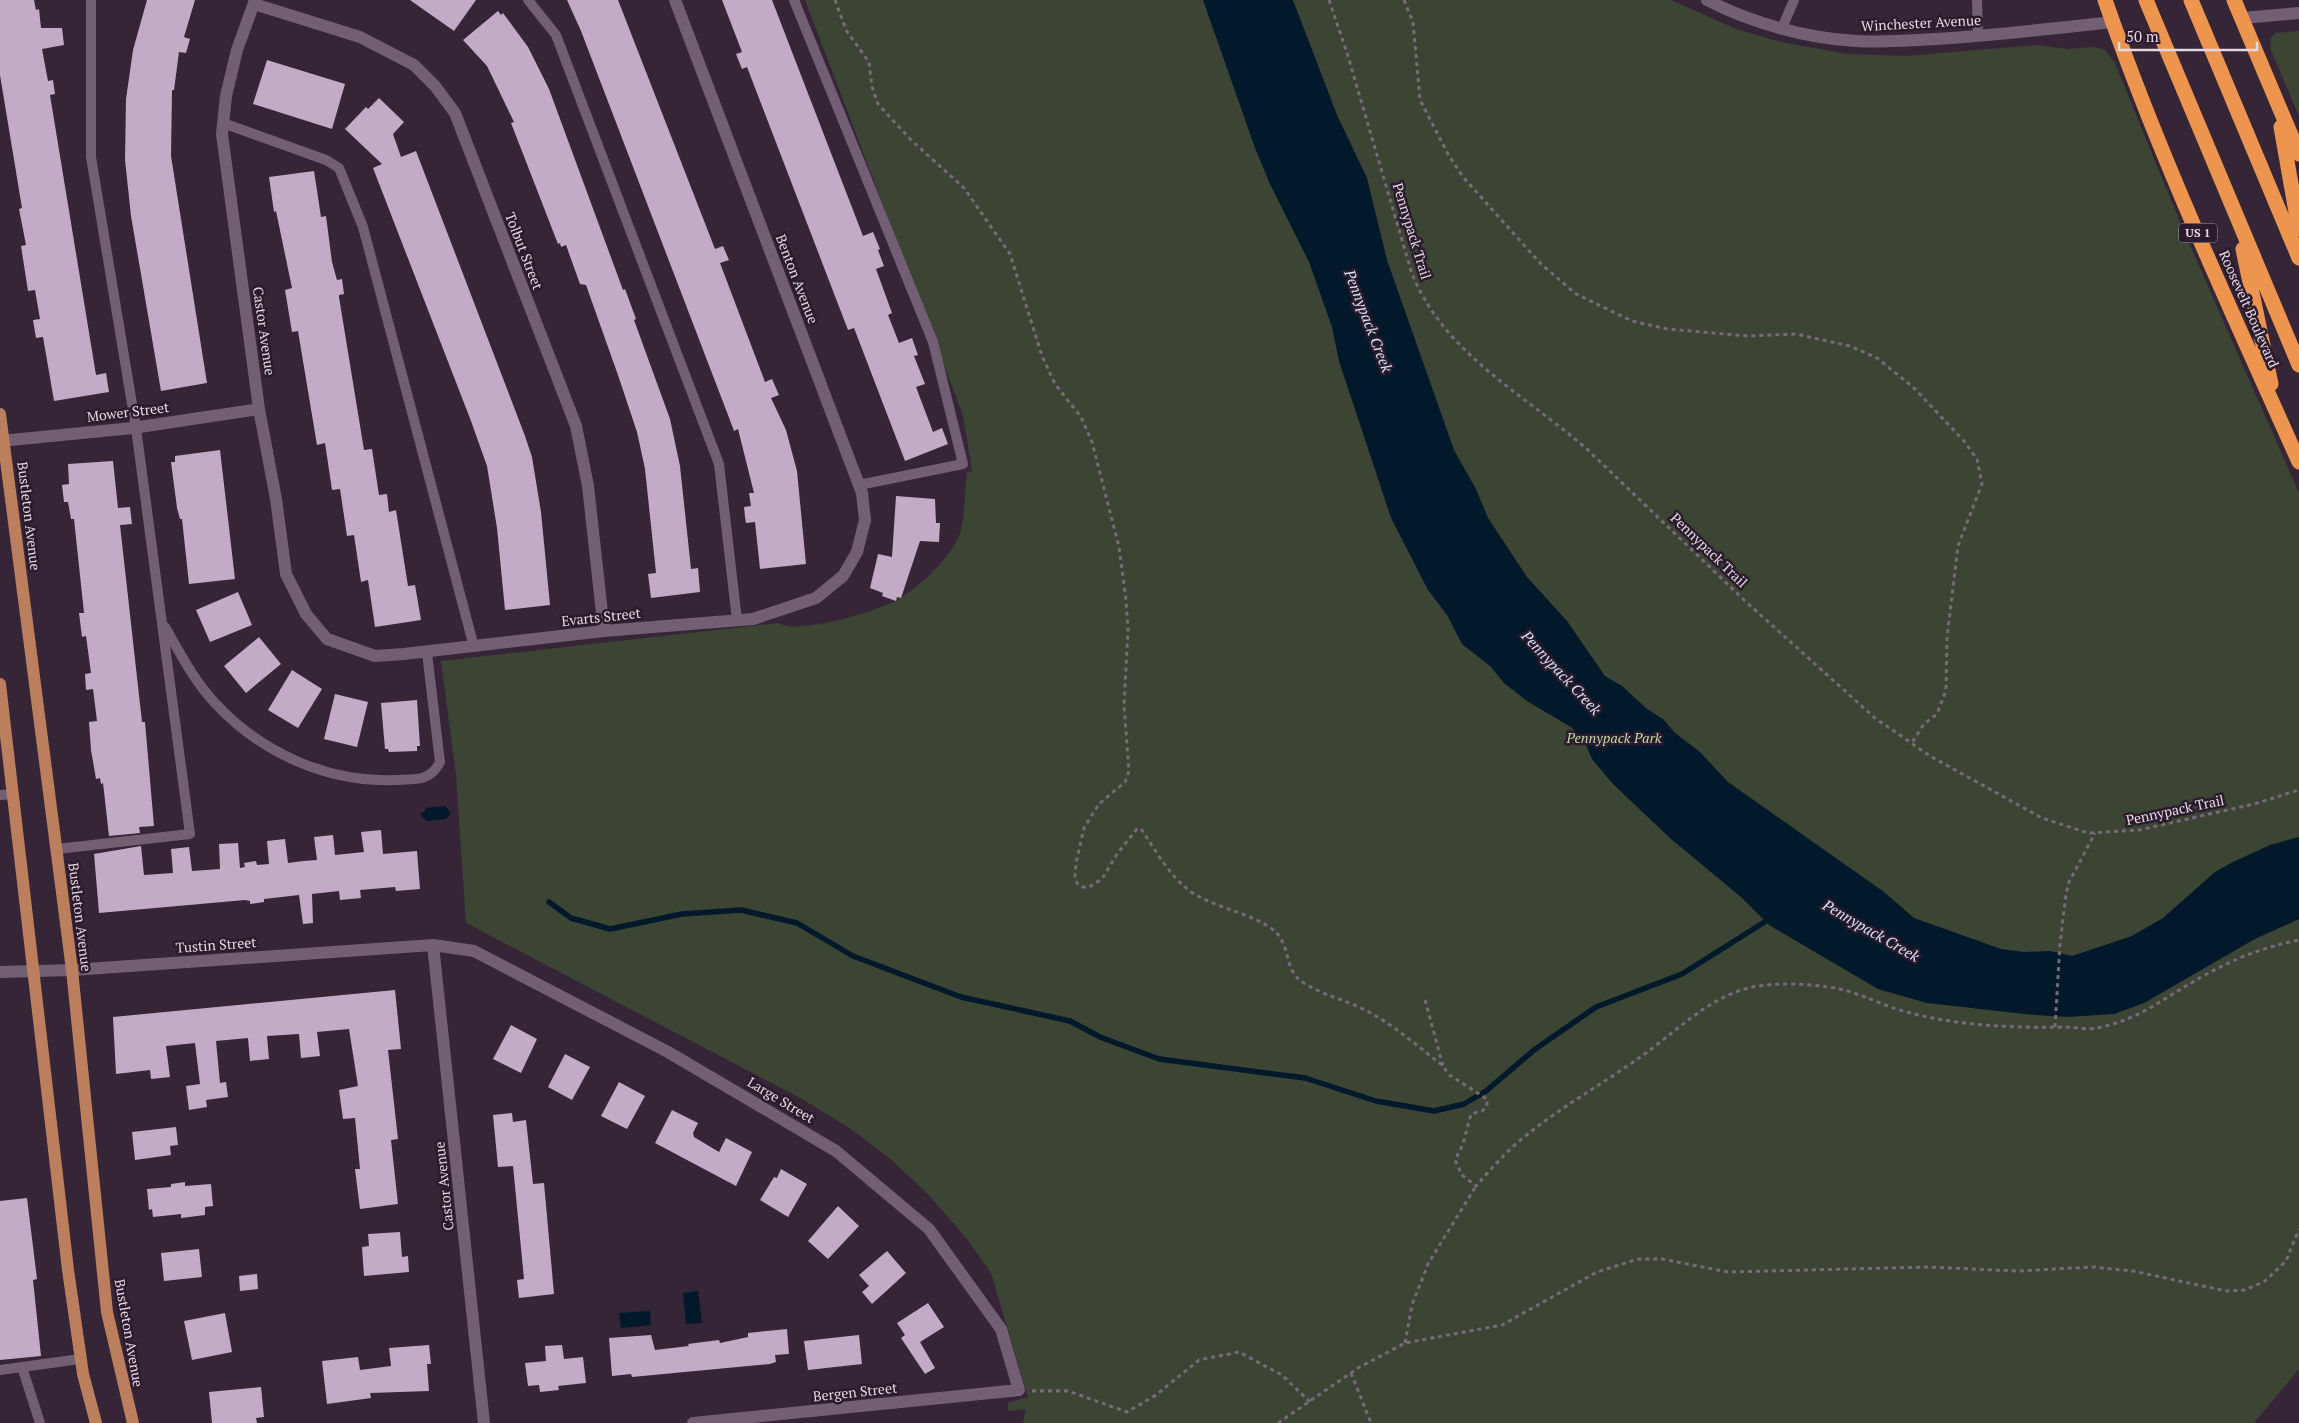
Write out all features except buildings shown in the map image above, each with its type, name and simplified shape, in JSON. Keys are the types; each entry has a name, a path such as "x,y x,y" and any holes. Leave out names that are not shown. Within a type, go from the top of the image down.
{"highway":[{"name":"Roosevelt Boulevard","path":"2105,0 2158,138 2299,462"},
{"name":"Roosevelt Boulevard","path":"2146,0 2299,365"},
{"path":"2190,0 2299,258"},
{"path":"2234,0 2299,154"},
{"path":"2277,101 2299,229"},
{"path":"2236,216 2277,412"}],"main road":[{"name":"Bustleton Avenue","path":"0,414 72,970 107,1312 133,1423"},
{"path":"0,684 6,794 31,970 80,1359 96,1423"}],"street":[{"name":"Benton Avenue","path":"675,0 859,485 865,520 857,552 847,570"},
{"name":"Winchester Avenue","path":"1707,0 1782,28 1807,34 1856,41 1914,41 2113,22"},
{"name":"Castor Avenue","path":"254,2 237,50 226,96 222,134 254,364 258,408 276,499 286,574 306,614 328,639 344,646"},
{"name":"Tolbut Street","path":"254,2 360,37 414,65 435,86 454,113 576,426 588,486 604,631"},
{"path":"2242,18 2299,13"},
{"name":"Mower Street","path":"2,441 136,428 258,408"},
{"name":"Evarts Street","path":"344,646 375,656 427,652 604,631 753,619 816,598 843,576 847,570"},
{"name":"Castor Avenue","path":"433,946 484,1423"},
{"name":"Tustin Street","path":"0,972 72,970 433,946"},
{"name":"Large Street","path":"433,946 474,951 668,1052 774,1112 836,1151 929,1229 1001,1329 1019,1390"},
{"name":"Bergen Street","path":"693,1423 1019,1390"}],"lane":[{"path":"56,849 190,834 136,428 91,157 91,0"},
{"path":"528,0 556,35 719,464 736,620"},
{"path":"794,0 933,342 963,464 859,485"},
{"path":"1782,28 1794,0"},
{"path":"1977,0 1978,36"},
{"path":"223,123 326,160 339,168 363,227 474,646"},
{"path":"162,622 188,666 214,703 248,734 288,759 318,770 353,778 423,779 436,772 440,762 427,652"},
{"path":"0,1370 80,1359"},
{"path":"22,1367 40,1423"}],"path":[{"path":"835,0 846,30 869,62 872,88 878,104 910,139 964,188 1010,254 1042,356 1055,384 1083,422 1102,477 1119,547 1126,600 1128,629 1124,706 1129,771 1125,782 1100,804 1084,828 1076,863 1075,876 1077,883 1089,887 1102,879 1128,839 1137,829 1140,829 1167,868 1195,894 1274,930 1286,946 1293,972 1299,979 1325,995 1360,1008 1389,1024 1443,1066"},
{"name":"Pennypack Trail","path":"1329,0 1348,53 1412,274 1428,305 1443,327 1485,370 1563,428 1602,462 1815,666 1869,712 1911,744 2042,818 2074,830 2095,833 2139,830 2254,804 2299,790"},
{"path":"1404,0 1413,22 1420,100 1448,154 1462,176 1541,264 1576,294 1632,321 1667,329 1748,336 1796,334 1850,346 1878,358 1913,387 1964,441 1977,459 1982,484 1958,546 1947,638 1946,690 1936,714 1924,724 1911,744"},
{"path":"2055,1027 2060,944 2068,888 2095,833"},
{"path":"1405,1343 1412,1305 1428,1264 1476,1186 1501,1157 1545,1121 1629,1065 1701,1010 1741,990 1760,986 1828,987 1848,990 1899,1010 1938,1019 2021,1028 2055,1027 2087,1029 2119,1023 2144,1013 2205,975 2266,946 2299,940"},
{"path":"1425,1000 1443,1066 1448,1074 1487,1099 1487,1106 1482,1111 1471,1114 1463,1144 1455,1160 1462,1175 1476,1186"},
{"path":"1278,1423 1351,1373 1405,1343 1502,1326 1597,1272 1638,1259 1662,1259 1728,1272 1928,1267 2018,1271 2092,1267 2133,1271 2226,1291 2245,1290 2265,1281 2286,1261 2299,1229"},
{"path":"1019,1390 1068,1391 1127,1412 1156,1395 1199,1360 1239,1352 1282,1375 1310,1402"},
{"path":"1351,1373 1371,1423"}],"green space":[{"name":"Pennypack Park","path":"805,0 1671,0 1736,29 1781,42 1847,54 1906,56 2038,45 2067,49 2092,47 2104,49 2114,61 2185,234 2299,493 2299,1369 2254,1423 1023,1423 1026,1409 1008,1411 1008,1403 1028,1397 991,1273 967,1239 927,1193 889,1158 851,1129 802,1099 466,923 456,775 441,661 778,623 788,626 802,626 836,621 885,606 904,596 938,566 952,549 960,533 967,472 972,471 963,415"},
{"path":"2299,31 2299,116 2270,48 2271,38 2275,33"}],"water":[{"name":"Pennypack Creek","path":"1203,0 1293,0 1337,115 1367,178 1387,260 1454,450 1476,489 1488,518 1527,577 1567,621 1605,676 1622,686 1647,709 1663,719 1675,733 1700,752 1728,782 1884,892 1914,918 2001,949 2024,952 2050,951 2072,956 2132,936 2163,918 2215,872 2270,845 2299,837 2299,919 2253,940 2144,1003 2114,1014 2068,1017 1927,1003 1878,989 1769,925 1741,897 1671,839 1613,784 1592,759 1584,741 1571,727 1527,701 1504,683 1490,666 1462,644 1447,615 1428,590 1391,518 1339,361 1332,327 1309,262 1270,184 1255,148"},
{"path":"445,806 451,813 446,819 427,821 421,816 421,812 424,812 426,808"},
{"path":"698,1291 702,1323 686,1324 683,1293"},
{"path":"650,1311 651,1325 621,1328 619,1313"}],"waterway":[{"path":"549,902 571,918 610,929 682,914 741,910 797,923 853,956 961,997 1070,1021 1100,1037 1159,1059 1305,1078 1376,1101 1434,1111 1464,1104 1486,1091 1534,1050 1596,1007 1682,974 1771,918"}]}
